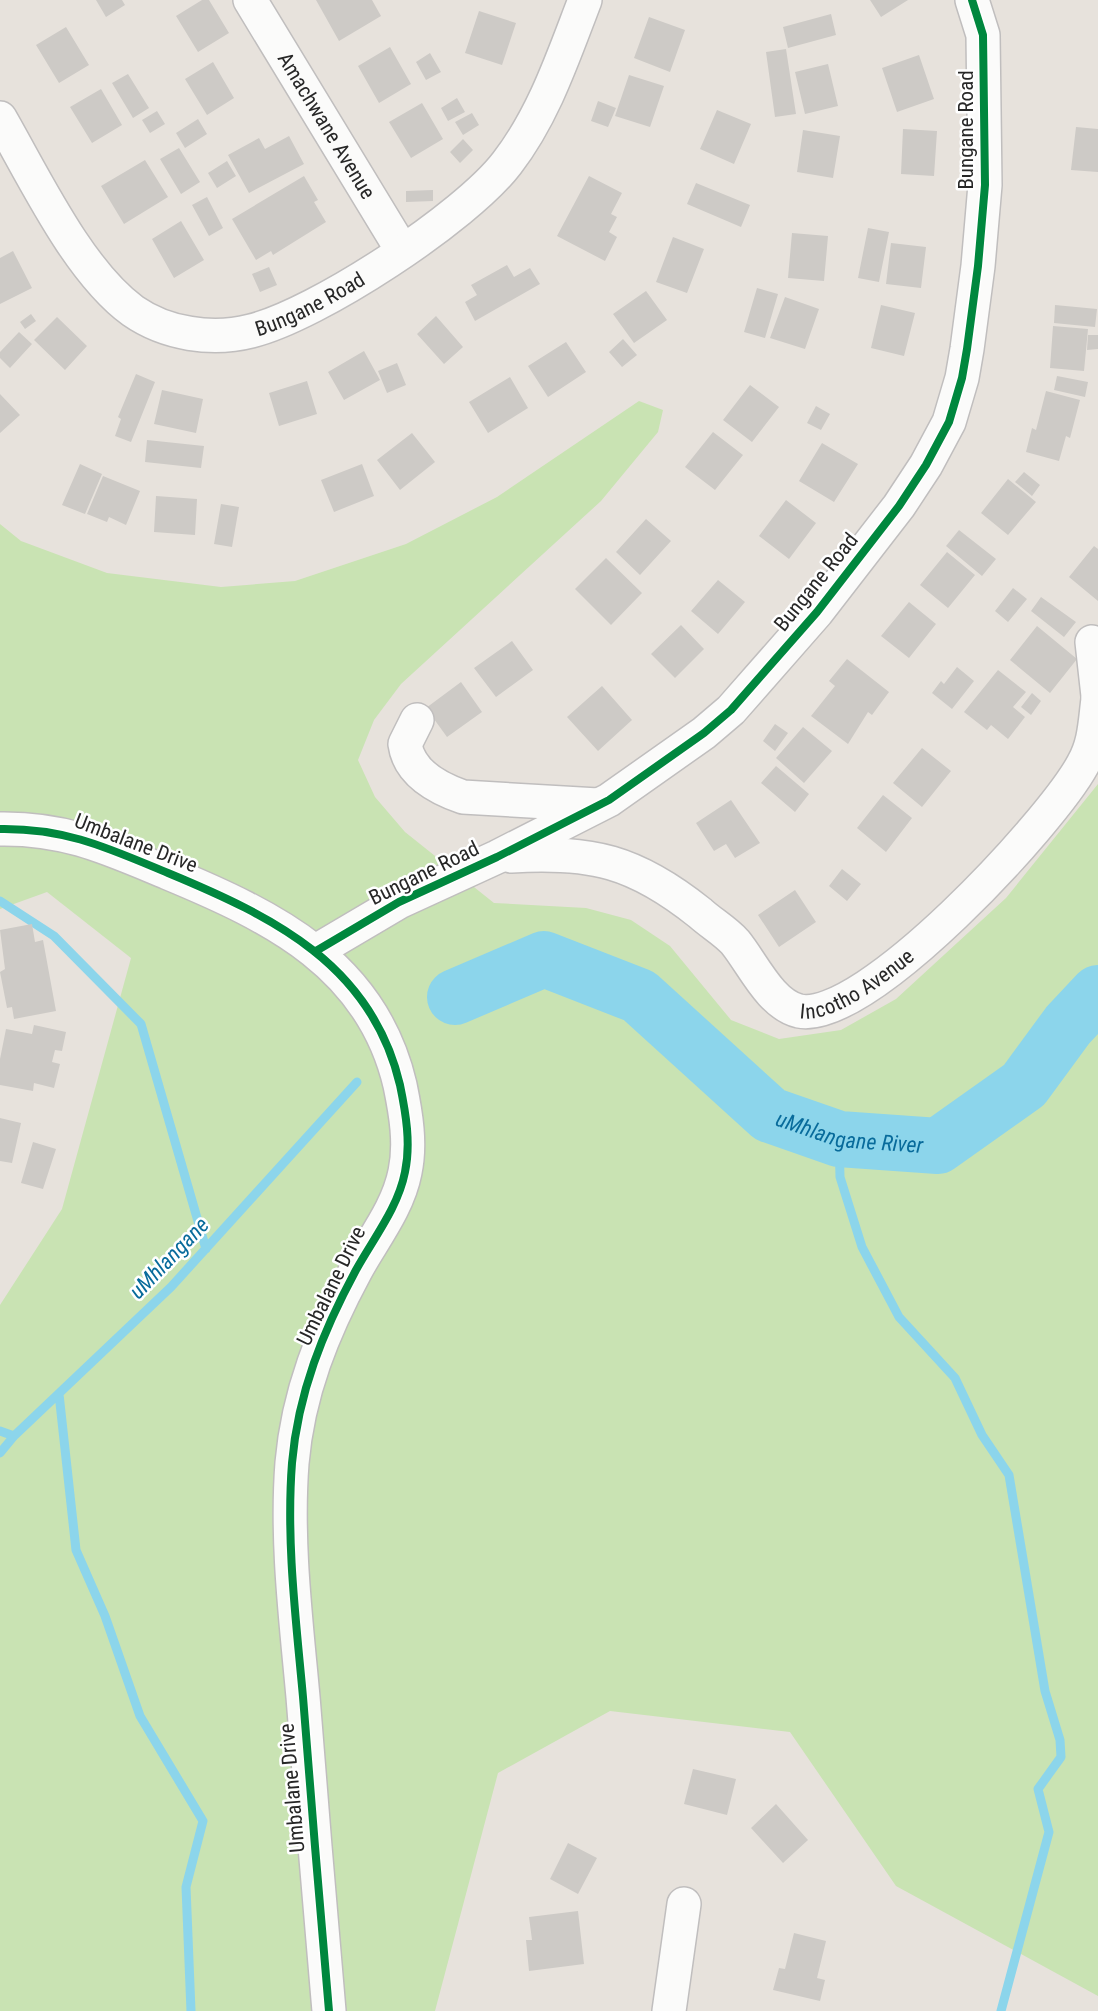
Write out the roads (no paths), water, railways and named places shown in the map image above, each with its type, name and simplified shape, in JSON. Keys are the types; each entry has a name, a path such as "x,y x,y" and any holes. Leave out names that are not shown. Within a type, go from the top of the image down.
{"street":[{"name":"Amachwane Avenue","path":"250,0 402,250"},
{"name":"Bungane Road","path":"0,118 66,231 98,277 134,311 175,330 200,336 251,331 297,313 377,268 467,204 506,164 539,115 585,0"},
{"name":"Bungane Road","path":"316,951 399,902 600,806 671,758 730,710 817,612 899,506 940,440 962,378 978,266 985,184 983,35 972,0"},
{"path":"981,0 983,35"},
{"name":"Incotho Avenue","path":"497,857 558,853 617,864 641,874 679,896 734,941 768,987 785,1004 796,1010 814,1013 855,996 935,932 985,886 1067,792 1094,743 1098,697 1092,642"},
{"path":"417,720 405,744 411,764 419,773 452,793 463,796 600,806"},
{"path":"1067,792 1098,753"},
{"name":"Umbalane Drive","path":"0,829 31,828 66,834 108,848 218,894 272,923 316,951 354,988 383,1032 391,1051 403,1099 408,1154 398,1198 357,1268 318,1347 302,1399 294,1438 291,1503 293,1581 329,2011"},
{"path":"669,2011 684,1904"}],"waterway":[{"path":"0,901 54,936 141,1024 206,1249"},
{"name":"uMhlangane River","path":"455,997 544,959 639,996 770,1115 839,1139 938,1146 1024,1085 1068,1025 1098,993"},
{"name":"uMhlangane","path":"0,1453 14,1436 171,1287 357,1082"},
{"path":"839,1139 840,1177 862,1247 899,1317 955,1378 982,1435 1009,1475 1045,1691 1060,1740 1061,1757 1038,1789 1049,1832 1001,2011"},
{"path":"59,1394 76,1550 105,1616 140,1716 203,1821 186,1887 191,2011"},
{"path":"0,1431 14,1436"}]}
